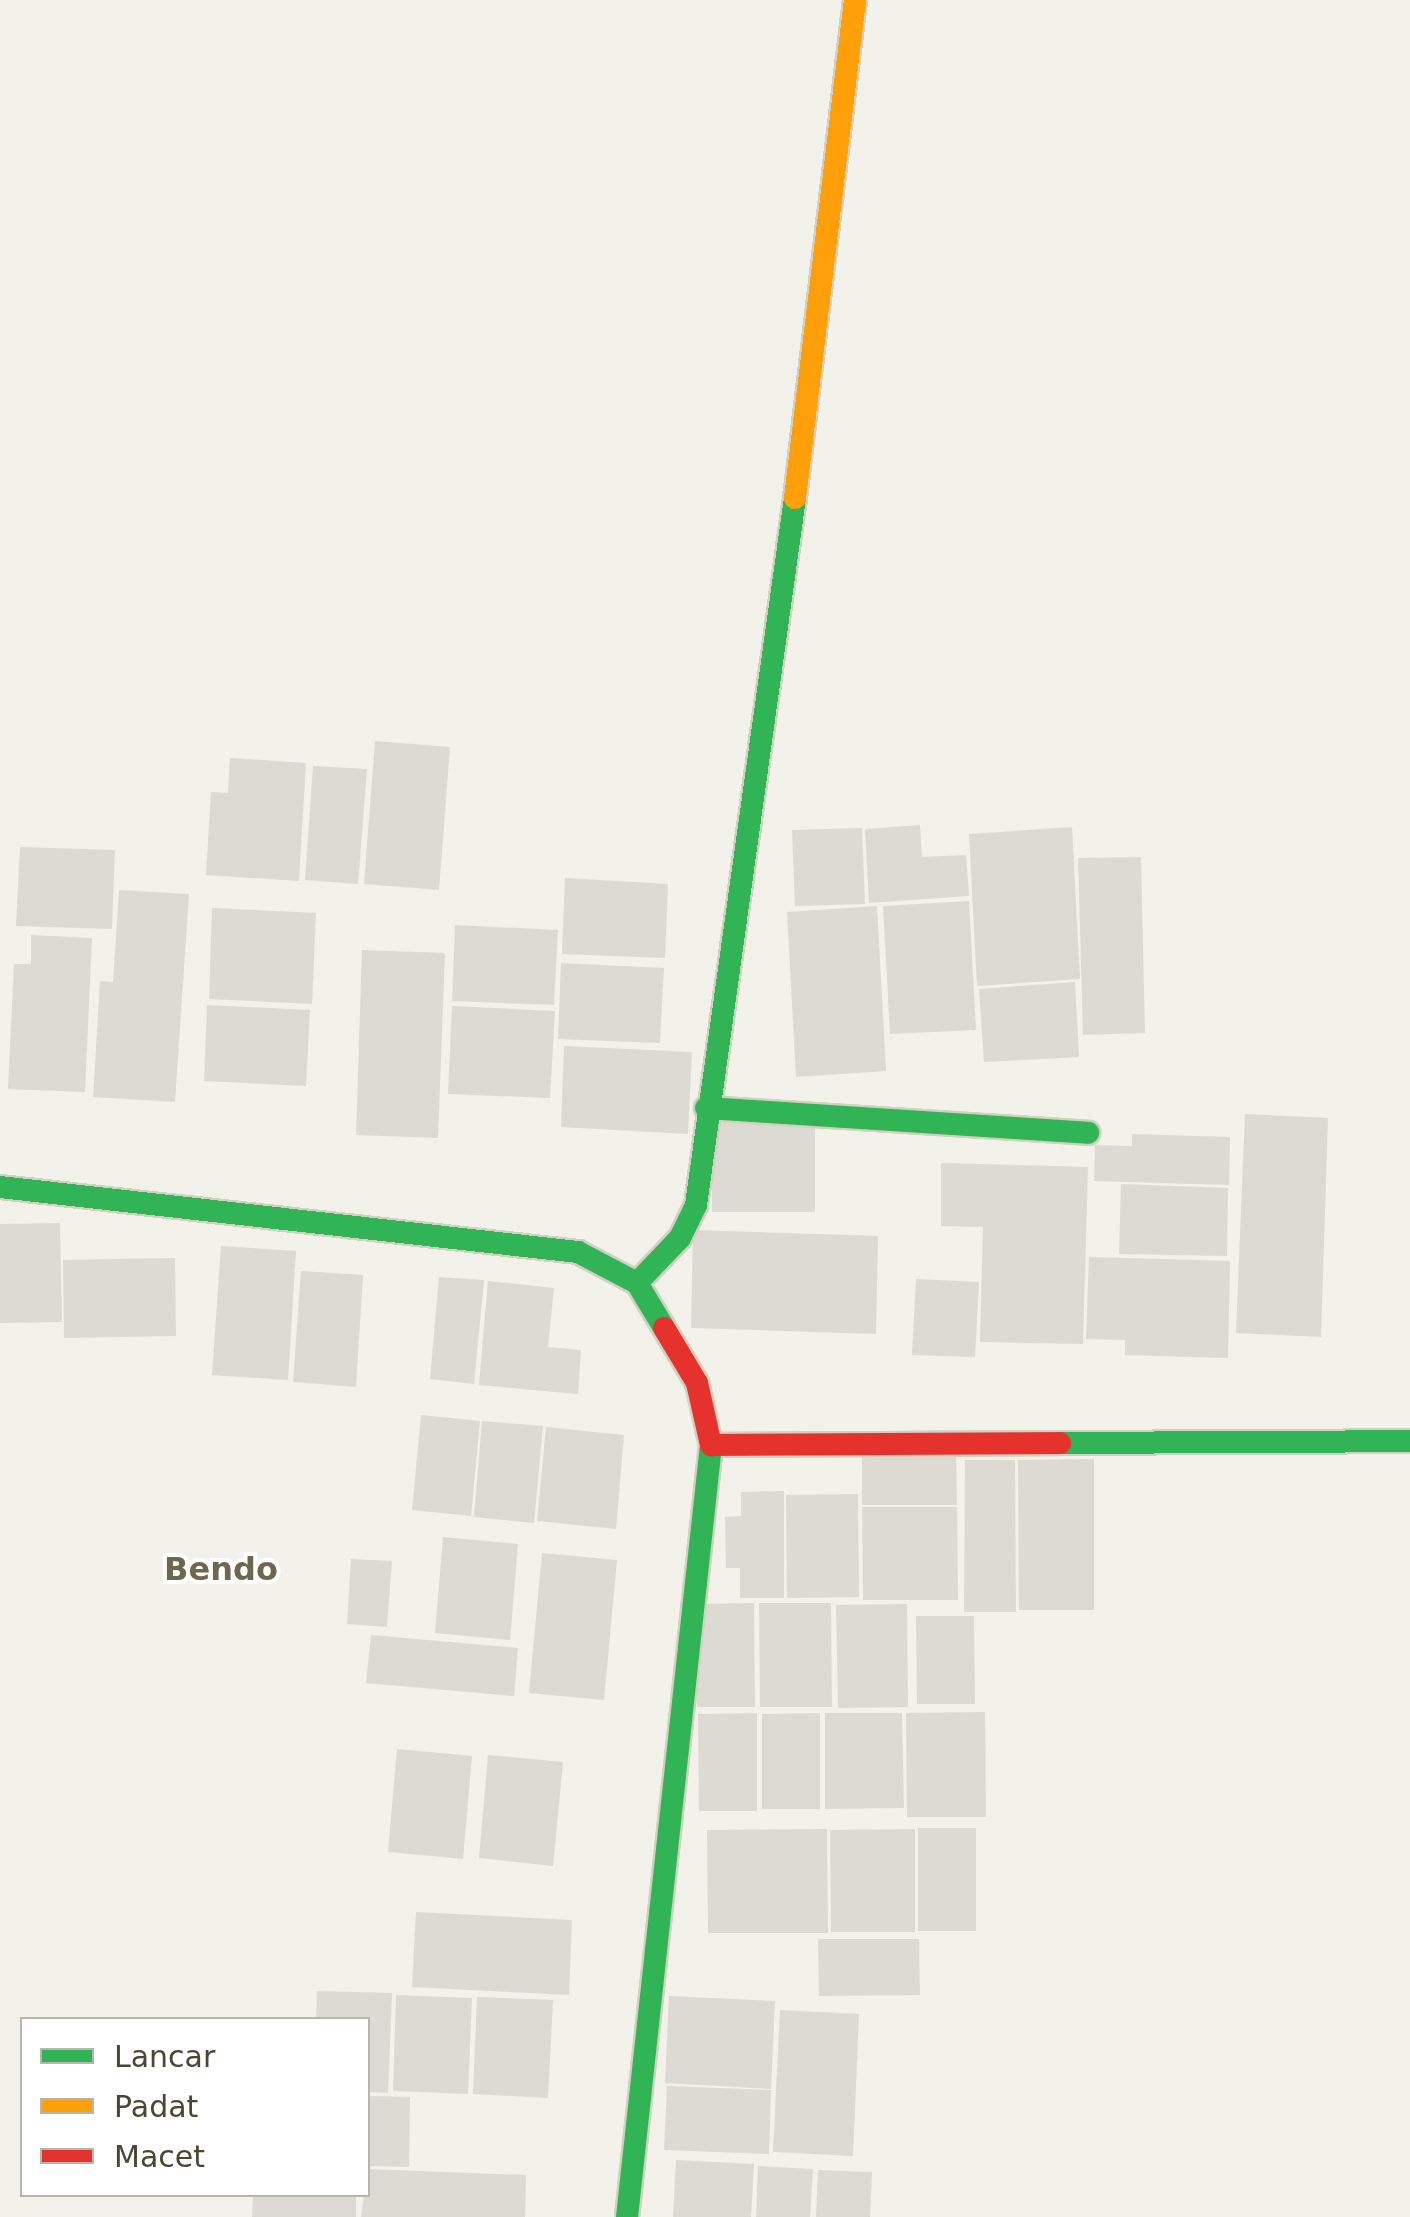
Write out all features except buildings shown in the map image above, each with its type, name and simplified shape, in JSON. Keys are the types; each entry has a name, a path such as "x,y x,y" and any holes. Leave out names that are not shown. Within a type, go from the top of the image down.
{"street":[{"path":"636,1282 680,1238 696,1205 706,1108 768,726 854,0"},
{"path":"706,1108 1088,1132"},
{"path":"0,1187 578,1252 636,1282 697,1383 711,1445 627,2217"},
{"path":"711,1445 1410,1441"}],"traffic: fast":[{"path":"637,1283 680,1238 696,1205 795,498"},
{"path":"706,1108 1088,1133"},
{"path":"0,1187 578,1252 637,1283 664,1328"},
{"path":"1060,1443 1410,1441"},
{"path":"627,2217 711,1445"}],"traffic: slow":[{"path":"795,498 855,0"}],"traffic: jam":[{"path":"664,1328 697,1383 711,1445 1060,1443"}],"district":[{"name":"Bendo","path":"221,1569"}]}
